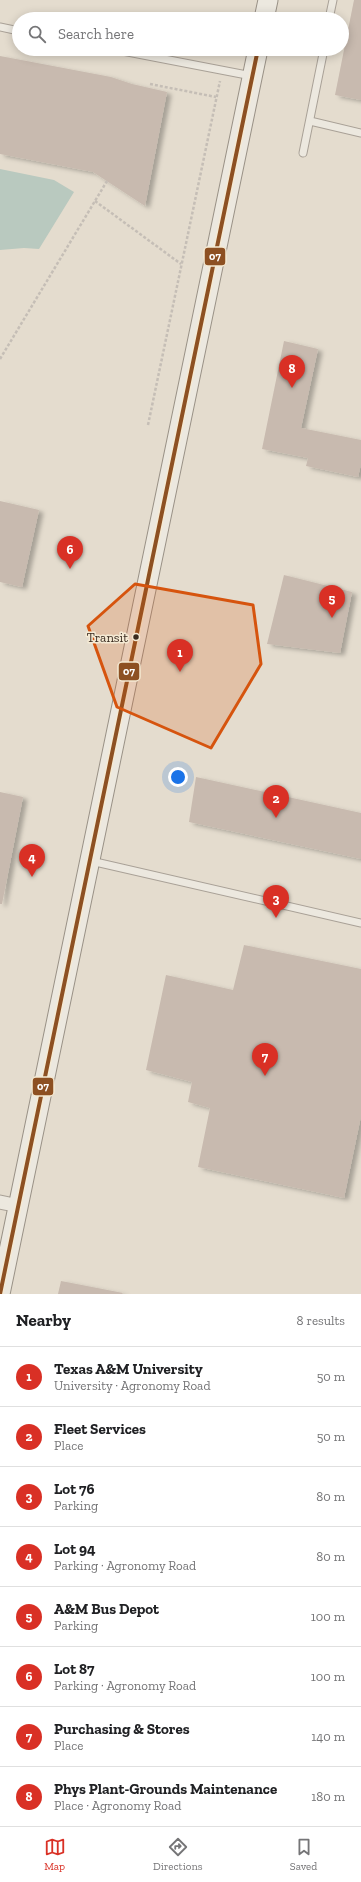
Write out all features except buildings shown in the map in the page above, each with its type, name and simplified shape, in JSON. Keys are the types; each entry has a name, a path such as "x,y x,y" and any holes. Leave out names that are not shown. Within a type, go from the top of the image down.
{"street":[{"path":"265,12 268,0"},
{"path":"0,1294 256,56"},
{"path":"0,1202 19,1206"}],"lane":[{"path":"330,12 333,0"},
{"path":"0,27 12,30"},
{"path":"148,56 252,76"},
{"path":"303,153 323,56"},
{"path":"310,121 361,133"},
{"path":"90,860 361,923"}],"path":[{"path":"148,425 220,79"},
{"path":"150,84 216,97"},
{"path":"0,359 107,181"},
{"path":"95,201 181,264"}],"highlighted area":[{"path":"135,584 253,605 261,664 211,748 117,707 88,626"}],"shaded area":[{"path":"0,169 54,180 74,192 39,249 24,248 0,250"}],"transit line":[{"name":"07","path":"0,1294 257,56"}],"place":[{"name":"Phys Plant-Grounds Maintenance","path":"292,388"},
{"name":"Lot 87","path":"70,569"},
{"name":"A&M Bus Depot","path":"332,618"},
{"name":"Transit","path":"136,637"},
{"name":"Texas A&M University","path":"180,672"},
{"name":"Fleet Services","path":"276,818"},
{"name":"Lot 94","path":"32,877"},
{"name":"Lot 76","path":"276,918"},
{"name":"Purchasing & Stores","path":"265,1076"}]}
